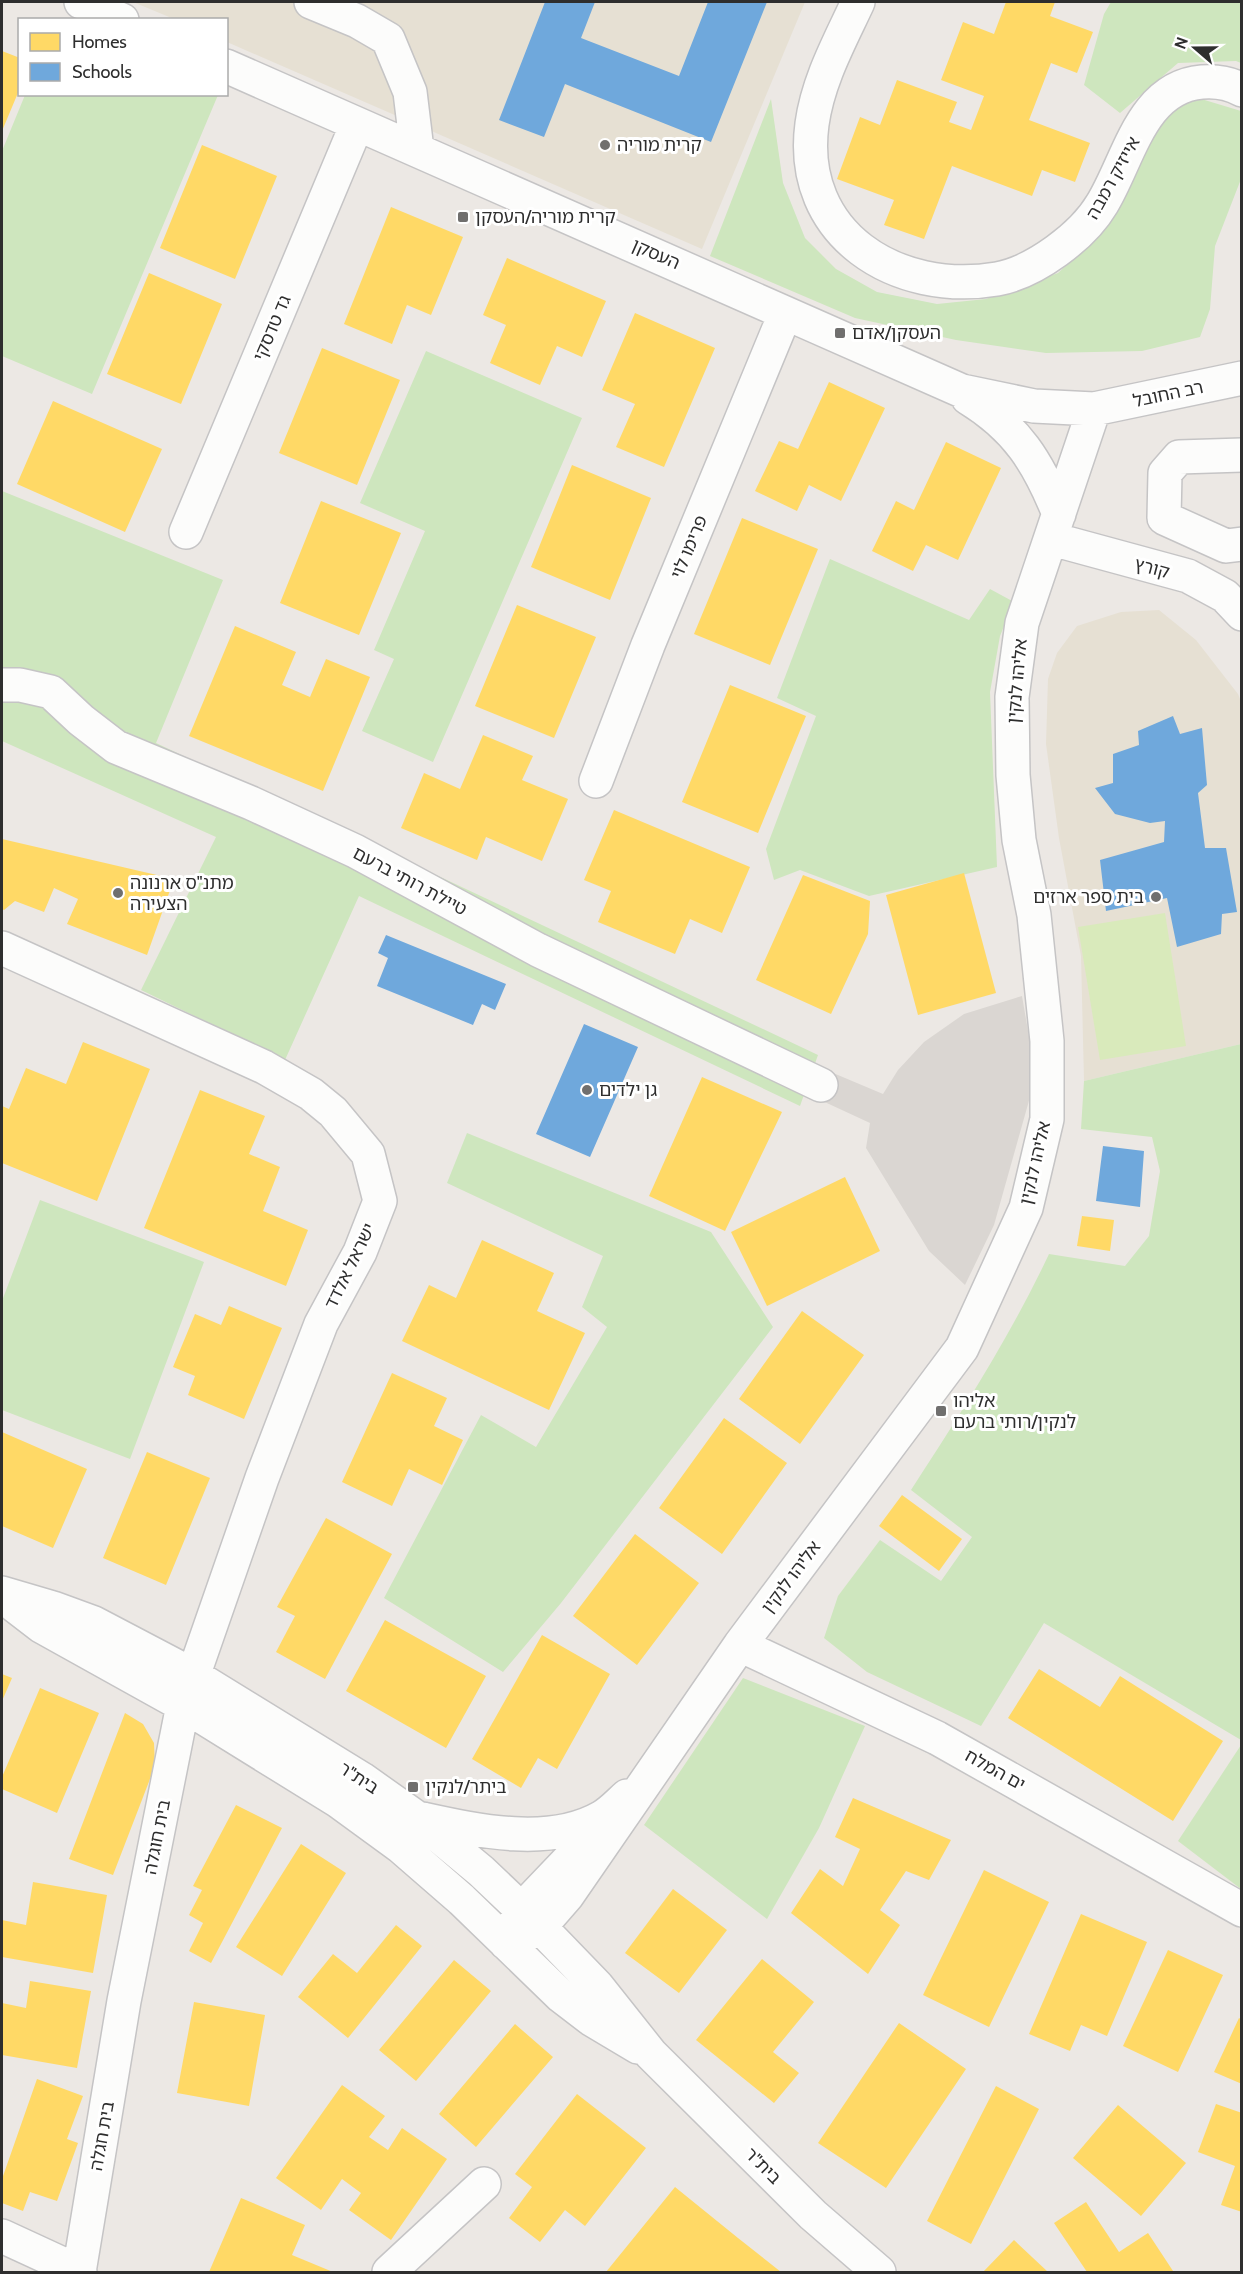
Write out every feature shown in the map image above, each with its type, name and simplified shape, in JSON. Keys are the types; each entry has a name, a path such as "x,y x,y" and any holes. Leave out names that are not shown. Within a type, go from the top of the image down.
{"street":[{"path":"311,2 357,21 388,39 411,92 417,150"},
{"name":"אייזיק רמבה","path":"858,2 831,59 817,96 812,126 812,159 818,188 829,215 847,239 868,256 895,271 936,281 998,279 1058,251 1084,228 1102,205 1146,119 1164,95 1186,83 1214,81 1242,90"},
{"name":"העסקן","path":"228,67 650,251 785,314 941,382 983,396 1034,406 1094,409"},
{"name":"גד טדסקי","path":"186,532 357,124"},
{"name":"פרימו לוי","path":"596,781 648,645 785,314"},
{"name":"רב החובל","path":"1094,409 1242,378"},
{"path":"941,382 984,408 1006,425 1027,449 1044,475 1055,527"},
{"name":"אליהו לנקין","path":"506,1943 531,1918 647,1780 740,1645 962,1348 1004,1258 1031,1189 1047,1119 1047,1041 1034,915 1019,840 1013,775 1012,697 1022,623 1094,409"},
{"path":"1242,455 1179,457 1166,473 1164,518 1226,546 1242,544"},
{"name":"קורץ","path":"1055,527 1188,576 1225,596 1242,614"},
{"name":"טיילת רותי ברעם","path":"2,685 20,685 51,692 81,720 116,747 251,803 355,851 538,950 821,1085"},
{"name":"ישראל אלדד","path":"2,948 285,1078 333,1112 351,1131 368,1155 375,1180 380,1201 360,1252 321,1324 261,1478 193,1675"},
{"name":"בית\"ר","path":"2,1595 53,1608 93,1623 193,1675 362,1779 417,1818 531,1918 597,1986 651,2054 813,2215 879,2272"},
{"name":"בית\"ר","path":"2,1595 41,1626 183,1705 338,1801 401,1847 561,1996 591,2019 651,2054"},
{"name":"ים המלח","path":"740,1645 937,1738 1238,1908"},
{"name":"בית חוגלה","path":"124,2001 183,1705 193,1675"},
{"path":"417,1818 476,1831 530,1833 570,1830 602,1817 647,1780"},
{"name":"בית חגלה","path":"79,2272 124,2001"},
{"path":"389,2272 484,2184"},
{"path":"2,2236 79,2272"}],"shaded area":[{"name":"קרית מוריה","path":"133,2 805,2 702,249 228,42 228,18 172,18"},
{"name":"בית ספר ארזים","path":"1159,610 1196,640 1238,694 1242,704 1241,1044 1084,1081 1081,956 1059,838 1046,744 1048,679 1057,653 1077,626 1121,612"},
{"path":"1022,996 1033,1060 1032,1090 994,1225 965,1285 929,1251 866,1148 870,1123 816,1098 826,1070 883,1094 898,1070 924,1042 964,1014"}],"green space":[{"path":"1111,2 1241,2 1241,63 1236,61 1178,63 1120,113 1084,85 1104,14"},
{"path":"25,96 218,96 92,394 2,356 2,151"},
{"path":"1198,98 1241,111 1241,179 1215,246 1210,309 1200,337 1142,351 1046,353 956,340 855,318 710,256 771,99 783,183 805,238 836,269 877,292 937,304 986,299 1058,273 1105,230 1131,185 1153,126 1175,105"},
{"path":"426,351 582,418 433,762 362,731 394,659 374,650 425,531 360,503"},
{"path":"2,491 223,580 156,743 818,1055 800,1106 359,896 285,1060 141,990 216,837 2,741"},
{"path":"830,559 969,620 990,589 1014,602 1000,636 990,692 997,867 869,896 800,870 774,880 766,849 816,716 777,698"},
{"path":"1165,913 1186,1046 1100,1060 1078,927"},
{"path":"1241,1044 1241,1740 1044,1623 981,1726 867,1672 824,1638 838,1596 880,1540 941,1581 972,1537 911,1490 1001,1345 1049,1254 1125,1266 1149,1236 1160,1171 1152,1137 1081,1129 1084,1081"},
{"path":"467,1133 711,1232 773,1327 561,1603 503,1672 384,1598 481,1415 536,1447 607,1327 582,1307 603,1256 447,1183"},
{"path":"40,1200 204,1262 130,1459 2,1410 2,1301"},
{"path":"743,1678 865,1726 819,1828 767,1919 644,1825"},
{"path":"1241,1745 1241,1889 1178,1841"}],"building: Homes":[{"path":"1006,2 1055,2 1050,16 1093,32 1077,73 1051,63 1029,120 1090,143 1075,182 1042,170 1032,196 952,166 924,239 884,225 894,200 837,179 860,117 880,125 897,80 957,102 949,122 971,130 984,96 941,80 963,22 994,34"},
{"path":"2,51 18,57 18,93 2,131"},
{"path":"202,145 277,176 235,279 160,248"},
{"path":"391,207 463,237 431,315 407,305 392,344 344,324"},
{"path":"507,258 606,301 582,357 557,346 540,385 490,363 506,325 483,315"},
{"path":"149,273 222,304 181,404 107,374"},
{"path":"635,313 715,348 664,467 616,447 635,404 602,390"},
{"path":"322,348 400,380 357,485 279,453"},
{"path":"829,382 885,408 841,501 809,485 797,511 755,491 779,441 798,449"},
{"path":"53,401 162,449 125,532 17,484"},
{"path":"946,442 1001,468 958,560 926,545 913,571 872,551 896,501 914,510"},
{"path":"572,465 651,498 610,600 531,567"},
{"path":"321,501 401,533 359,635 280,603"},
{"path":"742,518 818,549 770,665 694,634"},
{"path":"517,605 596,637 554,738 475,706"},
{"path":"235,626 296,652 282,685 310,697 326,659 370,677 323,791 189,736"},
{"path":"730,685 806,716 758,833 682,802"},
{"path":"483,735 533,756 522,780 568,799 542,861 486,837 477,860 401,828 424,773 460,789"},
{"path":"614,810 750,867 722,933 690,919 675,954 598,922 611,891 584,880"},
{"name":"מתנ\"ס ארנונה הצעירה","path":"2,839 174,879 147,955 67,924 78,899 54,888 44,912 15,901 4,910 2,909"},
{"path":"964,873 996,993 918,1015 886,895"},
{"path":"803,875 870,901 868,934 831,1014 756,980"},
{"path":"83,1042 150,1069 97,1201 2,1163 2,1106 9,1109 26,1068 66,1084"},
{"path":"702,1077 782,1112 725,1231 649,1196"},
{"path":"200,1090 265,1116 249,1154 280,1167 263,1211 308,1230 286,1286 144,1228"},
{"path":"845,1177 880,1251 767,1306 731,1232"},
{"path":"1082,1216 1114,1220 1110,1251 1077,1246"},
{"path":"482,1240 554,1273 537,1311 585,1333 549,1410 402,1341 429,1285 456,1298"},
{"path":"229,1306 282,1328 244,1419 188,1395 195,1376 173,1367 195,1314 221,1325"},
{"path":"802,1311 864,1355 800,1444 739,1399"},
{"path":"392,1373 447,1398 434,1426 463,1440 442,1485 409,1469 392,1506 342,1482"},
{"path":"724,1418 787,1463 722,1554 659,1508"},
{"path":"2,1432 87,1469 53,1548 2,1526"},
{"path":"147,1452 210,1478 166,1585 103,1558"},
{"path":"902,1495 962,1539 939,1571 879,1526"},
{"path":"326,1518 392,1554 325,1679 276,1652 295,1616 277,1607"},
{"path":"635,1534 699,1583 637,1665 573,1616"},
{"path":"385,1620 486,1676 446,1748 346,1691"},
{"path":"542,1635 610,1674 557,1769 538,1758 521,1788 472,1759"},
{"path":"1039,1669 1100,1707 1120,1676 1223,1741 1173,1821 1008,1718"},
{"path":"2,1674 12,1678 2,1701"},
{"path":"40,1688 99,1713 57,1813 2,1789 2,1777"},
{"path":"125,1713 143,1724 154,1743 155,1766 113,1875 69,1859"},
{"path":"853,1798 951,1840 929,1880 906,1871 880,1910 900,1925 868,1974 791,1913 820,1869 843,1886 860,1849 835,1837"},
{"path":"236,1805 282,1828 211,1963 189,1951 203,1923 189,1915 202,1890 193,1886"},
{"path":"301,1844 346,1873 282,1976 236,1947"},
{"path":"984,1870 1049,1902 989,2027 923,1995"},
{"path":"33,1882 107,1895 93,1973 2,1957 2,1920 26,1925"},
{"path":"673,1889 727,1930 679,1993 625,1953"},
{"path":"1081,1914 1147,1942 1107,2036 1081,2025 1070,2051 1029,2034"},
{"path":"396,1925 422,1946 348,2038 298,1997 333,1954 357,1973"},
{"path":"1168,1950 1223,1975 1178,2072 1123,2046"},
{"path":"762,1959 814,2002 773,2052 799,2073 774,2103 696,2040"},
{"path":"454,1960 491,1991 416,2081 379,2050"},
{"path":"30,1981 91,1991 77,2068 2,2055 2,2003 26,2008"},
{"path":"194,2002 265,2015 249,2106 177,2093"},
{"path":"1239,2018 1242,2020 1242,2084 1214,2072"},
{"path":"899,2023 966,2069 886,2188 818,2143"},
{"path":"515,2024 553,2057 476,2147 439,2114"},
{"path":"37,2079 83,2096 67,2139 78,2143 57,2201 30,2192 23,2211 2,2203 2,2179"},
{"path":"342,2085 385,2116 369,2137 388,2150 402,2128 447,2159 391,2240 349,2210 361,2193 342,2179 321,2210 276,2178"},
{"path":"996,2086 1039,2109 971,2244 927,2221"},
{"path":"577,2094 646,2148 585,2226 565,2210 540,2242 509,2218 532,2187 515,2174"},
{"path":"1216,2104 1242,2113 1242,2212 1221,2205 1235,2166 1198,2152"},
{"path":"1118,2105 1186,2163 1141,2216 1073,2158"},
{"path":"675,2187 738,2238 781,2272 606,2272"},
{"path":"241,2198 305,2225 292,2255 333,2272 209,2272"},
{"path":"1086,2202 1119,2252 1148,2233 1173,2271 1087,2272 1054,2223"},
{"path":"1014,2240 1048,2272 983,2272"}],"building: Schools":[{"path":"545,2 595,2 581,38 679,76 708,2 767,2 711,142 565,84 544,137 499,120"},
{"name":"בית ספר ארזים","path":"1173,716 1180,734 1202,728 1207,785 1198,793 1205,848 1226,848 1237,912 1222,914 1221,934 1177,947 1167,898 1106,911 1100,860 1164,842 1165,821 1150,823 1115,814 1095,788 1113,783 1113,754 1139,745 1138,731"},
{"path":"386,935 506,984 495,1010 482,1004 473,1025 377,986 388,958 378,953"},
{"name":"גן ילדים","path":"584,1024 638,1047 590,1157 536,1134"},
{"path":"1103,1146 1144,1151 1140,1207 1096,1201"}],"place":[{"name":"קרית מוריה","path":"605,145"},
{"name":"קרית מוריה/העסקן","path":"463,217"},
{"name":"העסקן/אדם","path":"840,333"},
{"name":"מתנ\"ס ארנונה הצעירה","path":"118,893"},
{"name":"בית ספר ארזים","path":"1156,897"},
{"name":"גן ילדים","path":"587,1090"},
{"name":"אליהו לנקין/רותי ברעם","path":"941,1411"},
{"name":"ביתר/לנקין","path":"413,1787"}]}
